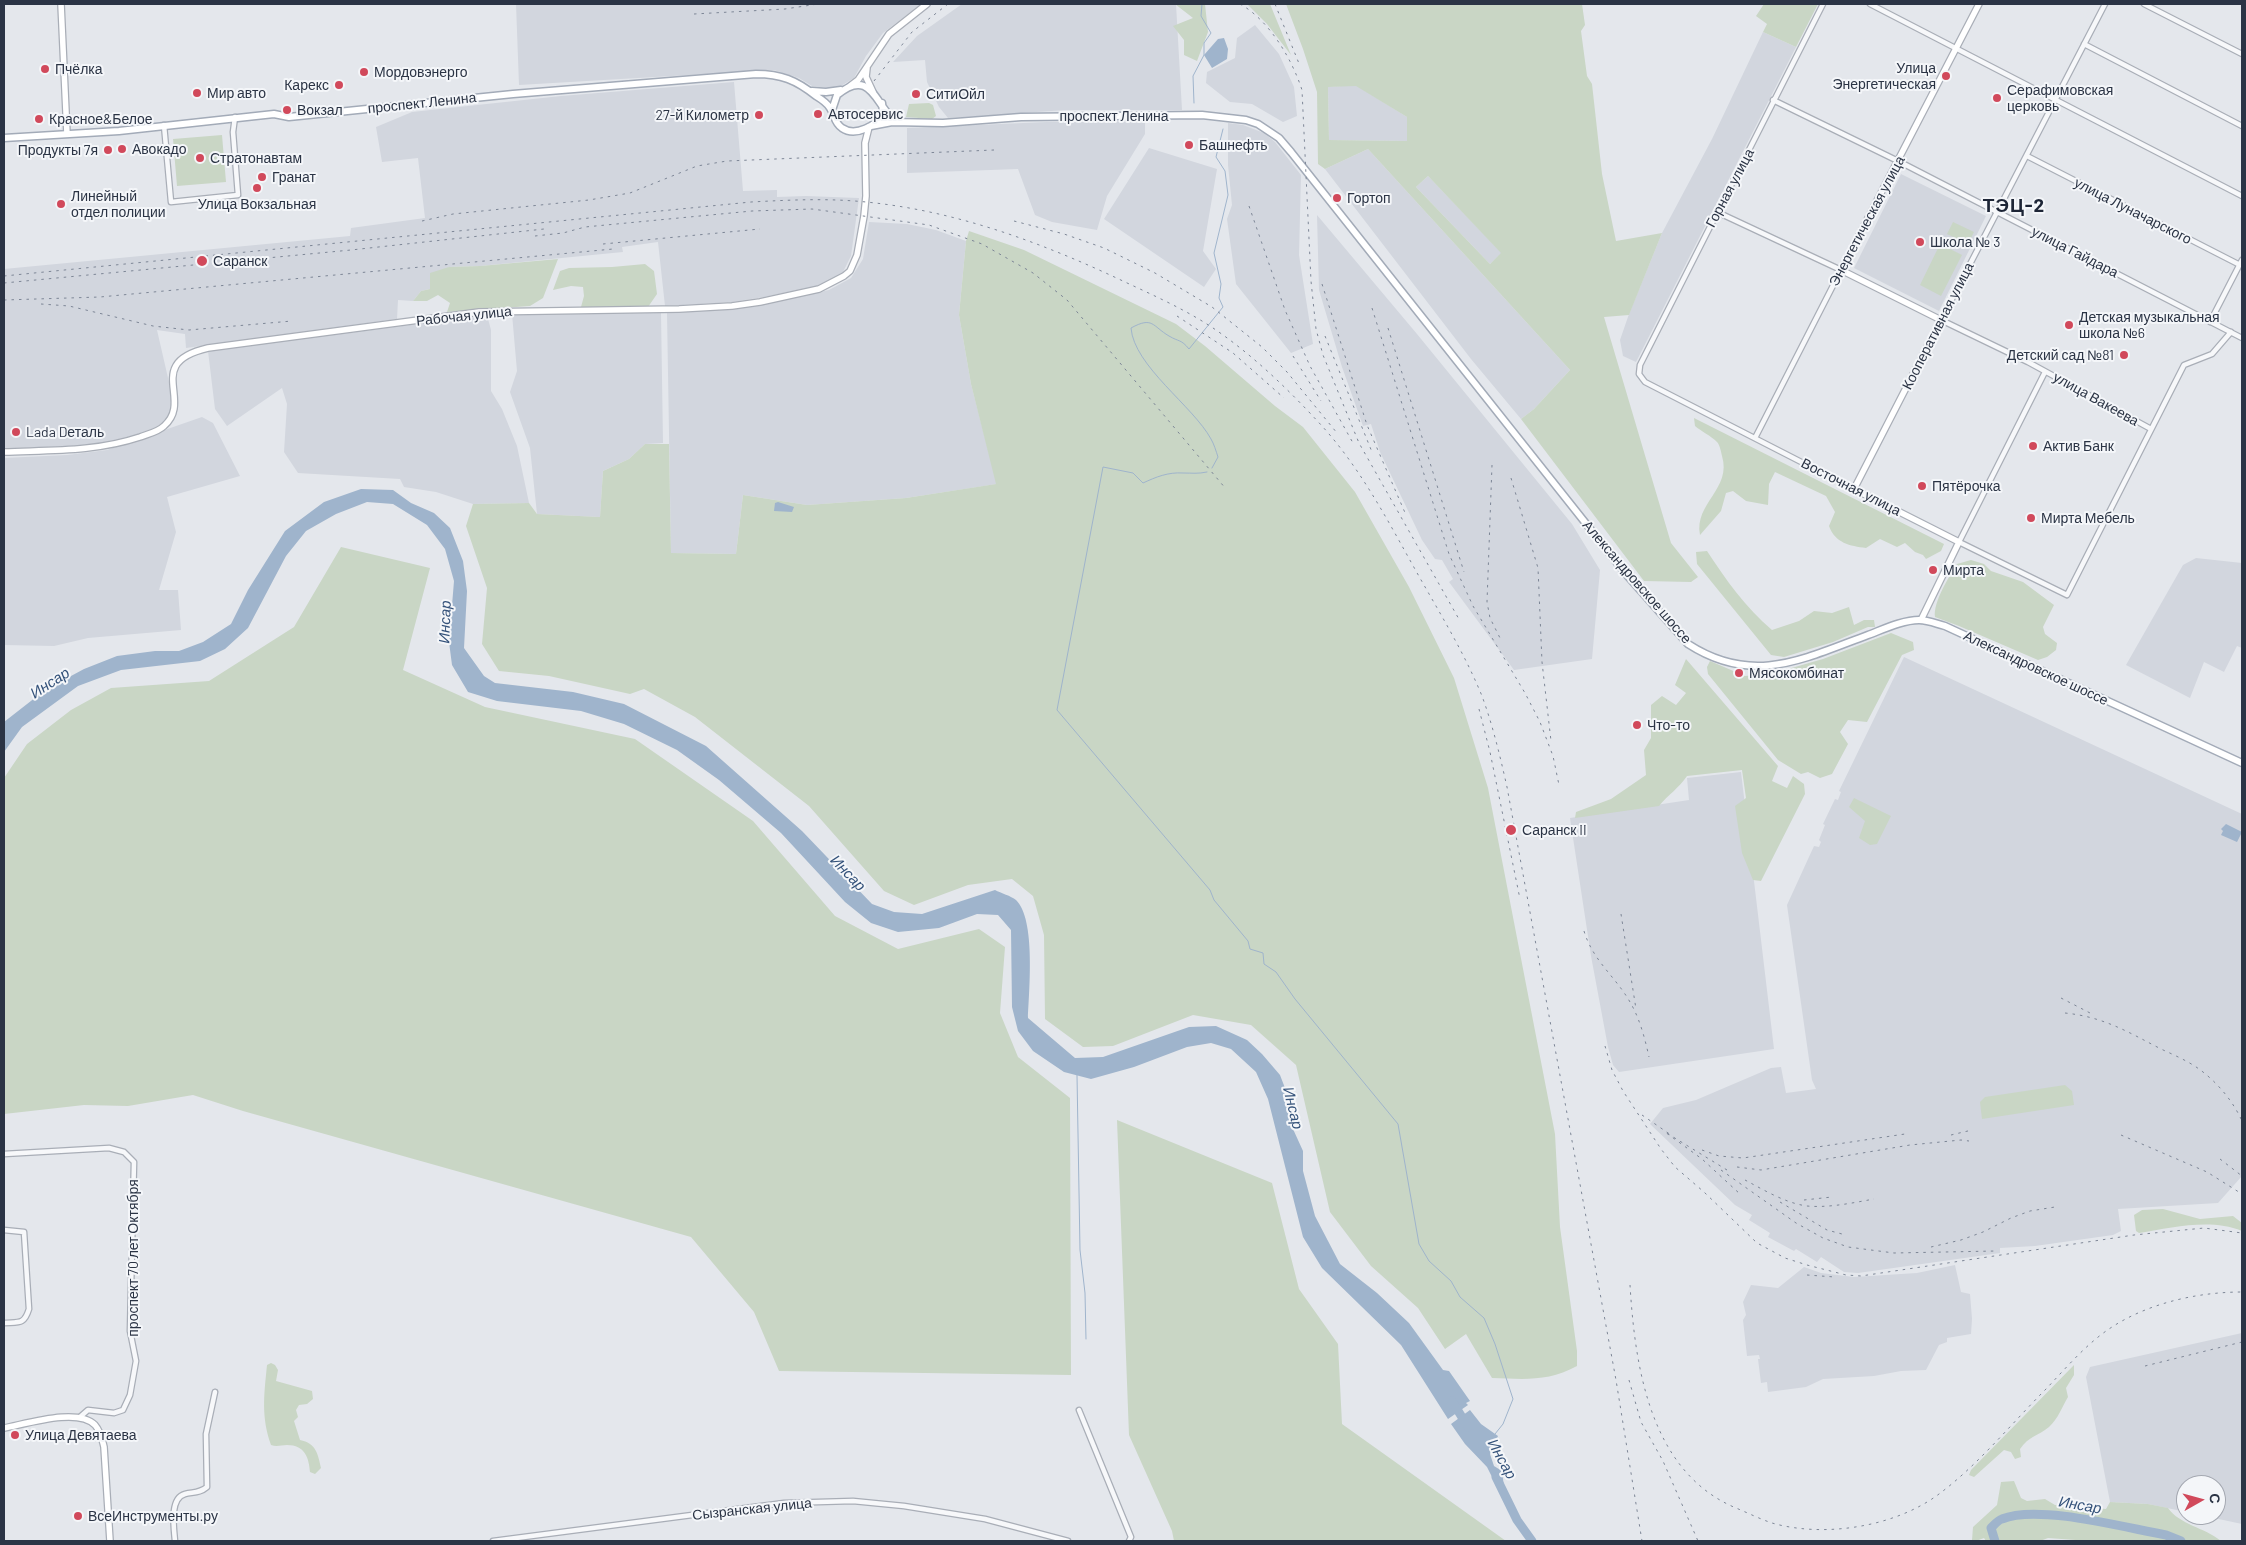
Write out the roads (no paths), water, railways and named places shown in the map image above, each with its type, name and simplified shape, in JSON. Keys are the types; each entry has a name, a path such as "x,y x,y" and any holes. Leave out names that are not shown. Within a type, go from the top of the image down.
{"main road":[{"name":"проспект Ленина","path":"4,138 119,131 164,124 274,114 289,117 513,94 756,74 784,76 808,89"},
{"path":"808,89 826,92 861,85 873,92 888,114 900,122"},
{"path":"832,112 834,99 846,88"},
{"path":"808,89 826,104 840,127 851,131 870,126 882,116 882,103"},
{"name":"проспект Ленина","path":"870,126 900,122 943,123 1029,116 1222,116 1246,120 1268,130 1278,138 1306,172"},
{"name":"Александровское шоссе","path":"1306,172 1620,566 1688,644 1712,657 1740,665 1776,666 1822,652 1890,627 1921,620 1945,626 2242,763"}],"street":[{"path":"62,4 67,134"},
{"path":"846,88 858,80 889,34 927,4"},
{"name":"Горная улица","path":"1639,374 1640,365 1823,4"},
{"path":"1870,4 1957,47 2242,196"},
{"name":"Энергетическая улица","path":"1755,438 1979,4"},
{"name":"Кооперативная улица","path":"1854,489 2105,4"},
{"path":"2144,4 2242,54"},
{"path":"2084,44 2242,126"},
{"path":"868,66 866,77 873,92"},
{"name":"улица Гайдара","path":"1774,100 2242,338"},
{"path":"164,124 171,202 238,195 233,132 235,117"},
{"name":"Рабочая улица","path":"4,452 93,449 118,444 162,428 173,414 172,380 174,367 188,354 208,348 479,312 672,309 732,306 819,289 844,276 854,265 861,237 866,202 865,143 870,126"},
{"path":"851,131 861,136 865,143"},
{"name":"улица Луначарского","path":"2027,156 2240,266"},
{"name":"улица Вакеева","path":"1717,212 1841,270 2045,372 2151,429"},
{"path":"2210,322 2242,260"},
{"path":"2151,429 2184,365 2212,354 2222,345 2231,332"},
{"path":"1921,620 2045,372"},
{"name":"Восточная улица","path":"1639,374 1645,382 2067,595 2151,429"},
{"name":"проспект 70 лет Октября","path":"4,1154 109,1148 124,1152 134,1162 130,1331 136,1360 130,1395 123,1410 114,1413 88,1410 80,1417"},
{"path":"4,1230 24,1232 29,1309 26,1318 21,1322 4,1323"},
{"path":"174,1541 174,1507 178,1500 182,1494 201,1492 207,1486 206,1434 216,1392"},
{"path":"1079,1410 1131,1537 1129,1541"},
{"path":"4,1428 62,1417 80,1417 95,1425 101,1434 104,1447 110,1541"},
{"name":"Сызранская улица","path":"493,1541 784,1503 853,1501 904,1506 985,1519 1068,1541"}],"water":[{"path":"1224,38 1228,49 1227,59 1212,68 1204,55 1218,39"},
{"path":"361,489 393,490 411,503 434,513 450,528 463,561 467,591 464,648 484,676 495,683 573,692 624,704 706,746 802,831 872,904 894,912 922,914 995,890 1016,900 1022,909 1029,939 1028,1018 1075,1058 1103,1057 1189,1027 1216,1026 1247,1040 1280,1075 1293,1109 1293,1129 1303,1151 1303,1171 1315,1216 1340,1264 1377,1293 1409,1323 1443,1370 1449,1371 1470,1401 1466,1403 1468,1405 1448,1419 1401,1345 1322,1268 1303,1237 1268,1099 1256,1072 1231,1049 1211,1043 1187,1047 1134,1067 1091,1079 1064,1072 1033,1051 1018,1031 1012,1007 1011,930 998,915 977,914 939,928 898,932 871,923 845,902 781,833 719,780 677,750 624,724 581,711 497,701 468,692 452,665 449,642 454,581 445,549 427,525 393,504 367,502 336,514 306,531 286,556 248,628 225,649 200,661 121,670 78,686 22,727 4,752 4,722 45,690 84,669 117,656 155,651 179,651 203,642 231,624 248,590 285,531 324,502"},
{"path":"778,502 794,507 792,512 774,511 775,503"},
{"path":"2226,824 2242,832 2237,842 2221,835 2223,831 2221,829"},
{"path":"1470,1410 1481,1424 1498,1436 1490,1454 1494,1466 1502,1471 1504,1487 1498,1489 1487,1467 1465,1444 1451,1424"}],"waterway":[{"path":"1194,103 1193,76 1204,55 1204,43 1211,33 1201,16 1202,4"},
{"path":"1212,468 1218,457 1211,439 1203,426 1142,357 1131,328 1138,324 1152,324 1169,336 1182,342 1189,349 1223,307 1219,298 1221,284 1214,253 1228,195 1225,171 1216,157 1223,129"},
{"path":"1207,472 1167,474 1143,483 1133,473 1103,467 1057,710 1210,890 1214,900 1248,941 1250,949 1263,953 1264,964 1276,972 1295,999 1398,1124 1419,1244 1429,1261 1451,1281 1460,1297 1484,1318 1495,1344 1513,1399 1503,1424 1495,1434"},
{"path":"1077,1075 1080,1250 1085,1293 1086,1339"},
{"name":"Инсар","path":"1452,1401 1468,1427"},
{"name":"Инсар","path":"1496,1477 1517,1520 1532,1541"},
{"name":"Инсар","path":"1995,1541 1991,1528 1999,1520 2018,1515 2037,1514 2106,1523 2166,1535 2181,1541"}],"railway":[{"path":"694,14 785,9 818,4"},
{"path":"874,81 912,32 948,4"},
{"path":"1240,4 1261,20 1278,41 1286,53 1302,90 1311,281 1316,329 1323,355 1359,443 1460,621"},
{"path":"1275,4 1300,66"},
{"path":"422,221 453,214 589,200 630,193 697,166 727,161 994,150"},
{"path":"4,276 751,202 837,200 900,206 933,213 966,221 1031,242 1063,254 1170,304 1192,315 1228,338 1284,386 1322,426 1349,460 1384,514 1451,632 1486,707 1507,787 1616,1380 1642,1541"},
{"path":"1249,206 1285,310 1310,366 1353,443"},
{"path":"535,236 563,233 585,227 752,211 812,209 929,225 982,244 1033,273 1067,300 1226,489"},
{"path":"1014,221 1064,234 1104,248 1155,273 1212,307 1262,347 1287,372 1337,433"},
{"path":"4,283 351,250 544,229"},
{"path":"603,244 760,229"},
{"path":"4,300 100,297 613,249"},
{"path":"1322,284 1367,425 1406,515"},
{"path":"41,304 69,306 153,326 189,330 292,321"},
{"path":"1372,308 1449,554 1473,606 1525,693 1540,722 1553,756 1559,785"},
{"path":"1177,316 1233,353 1284,398"},
{"path":"1388,328 1464,572"},
{"path":"1325,336 1372,452"},
{"path":"1293,356 1321,401"},
{"path":"1492,465 1487,602 1490,618 1500,638"},
{"path":"1511,478 1538,568 1542,662 1551,741"},
{"path":"1479,709 1490,752 1520,899"},
{"path":"1621,914 1636,1009"},
{"path":"1584,931 1593,951 1634,1009 1642,1029 1649,1057"},
{"path":"2061,998 2092,1014"},
{"path":"2065,1013 2092,1018 2115,1026 2190,1063 2206,1074 2218,1086 2234,1106 2242,1121"},
{"path":"1605,1046 1612,1070 1623,1091 1675,1167 1757,1243 1785,1258 1807,1265 1846,1275 1861,1276 2134,1235 2204,1228 2242,1233"},
{"path":"1642,1115 1671,1135"},
{"path":"1951,1135 1972,1130"},
{"path":"1727,1170 1665,1132 1702,1159 1740,1194"},
{"path":"1702,1150 1719,1156 1743,1158 1905,1134"},
{"path":"2121,1135 2207,1172 2242,1194"},
{"path":"1737,1167 1761,1170 1910,1145 1961,1140 1969,1141"},
{"path":"2220,1159 2242,1176"},
{"path":"1721,1170 1796,1223 1823,1238 1848,1247 1894,1253 1996,1251"},
{"path":"1745,1180 1783,1199 1807,1206 1832,1206 1874,1199"},
{"path":"1804,1200 1832,1197"},
{"path":"1780,1202 1827,1230 1842,1234"},
{"path":"1931,1247 1961,1240 2030,1211 2055,1207"},
{"path":"1807,1275 1835,1277"},
{"path":"1630,1285 1632,1317 1643,1382 1653,1414 1666,1443 1684,1470 1707,1491 1758,1518 1792,1527 1814,1529 1836,1529 1881,1522 1902,1515 1939,1494 1981,1457 2085,1348 2103,1333 2126,1319 2142,1311 2174,1300 2208,1294 2242,1292"},
{"path":"2145,1366 2242,1342"},
{"path":"1629,1380 1641,1422 1663,1461 1698,1541"}],"place":[{"name":"Пчёлка","path":"45,69"},
{"name":"Мордовэнерго","path":"364,72"},
{"name":"Улица Энергетическая","path":"1946,76"},
{"name":"Карекс","path":"339,85"},
{"name":"Мир авто","path":"197,93"},
{"name":"СитиОйл","path":"916,94"},
{"name":"Серафимовская церковь","path":"1997,98"},
{"name":"Вокзал","path":"287,110"},
{"name":"Автосервис","path":"818,114"},
{"name":"27-й Километр","path":"759,115"},
{"name":"Красное&Белое","path":"39,119"},
{"name":"Башнефть","path":"1189,145"},
{"name":"Авокадо","path":"122,149"},
{"name":"Продукты 7я","path":"108,150"},
{"name":"Стратонавтам","path":"200,158"},
{"name":"Гранат","path":"262,177"},
{"name":"Улица Вокзальная","path":"257,188"},
{"name":"Гортоп","path":"1337,198"},
{"name":"Линейный отдел полиции","path":"61,204"},
{"name":"Школа № 3","path":"1920,242"},
{"name":"Саранск","path":"202,261"},
{"name":"Детская музыкальная школа №6","path":"2069,325"},
{"name":"Детский сад №81","path":"2124,355"},
{"name":"Lada Dеталь","path":"16,432"},
{"name":"Актив Банк","path":"2033,446"},
{"name":"Пятёрочка","path":"1922,486"},
{"name":"Мирта Мебель","path":"2031,518"},
{"name":"Мирта","path":"1933,570"},
{"name":"Мясокомбинат","path":"1739,673"},
{"name":"Что-то","path":"1637,725"},
{"name":"Саранск II","path":"1511,830"},
{"name":"Улица Девятаева","path":"15,1435"},
{"name":"ВсеИнструменты.ру","path":"78,1516"}],"district":[{"name":"ТЭЦ-2","path":"2014,206"}]}
